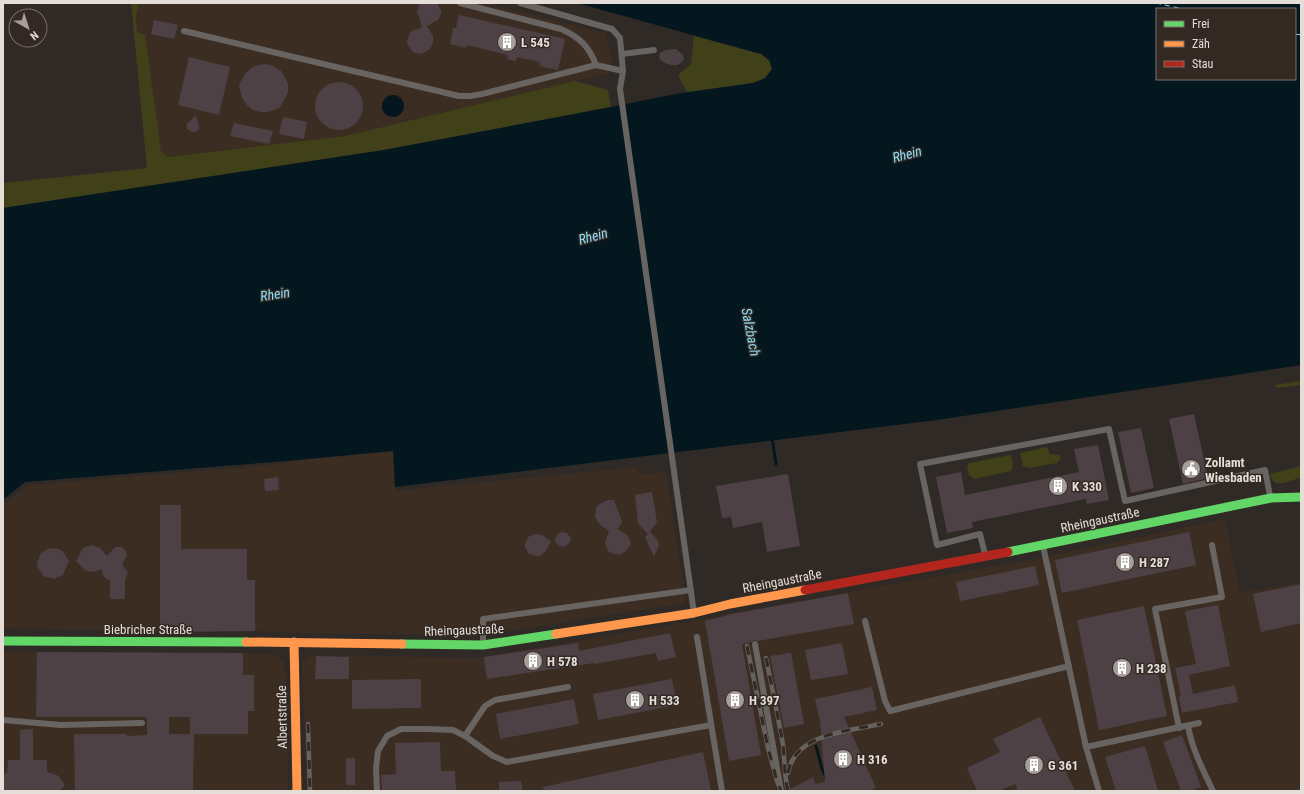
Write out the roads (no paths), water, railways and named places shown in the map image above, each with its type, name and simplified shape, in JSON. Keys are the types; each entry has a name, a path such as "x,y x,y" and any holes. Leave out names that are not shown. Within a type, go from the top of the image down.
{"street":[{"name":"Rheingaustraße","path":"1271,498 1295,488"},
{"name":"Rheingaustraße","path":"294,642 483,645 694,613 730,604 1042,545 1271,498 1301,497"},
{"name":"Biebricher Straße","path":"3,641 294,642"},
{"name":"Albertstraße","path":"294,642 297,791"}],"lane":[{"path":"460,3 561,29 574,35 584,44 592,55 596,65"},
{"path":"520,3 612,29 620,38 623,71 620,89 694,613"},
{"path":"184,31 459,96 482,94 596,65 623,71"},
{"path":"622,54 654,50"},
{"path":"985,556 980,534 937,545 920,464 1109,429 1125,501 1264,470 1271,498"},
{"path":"1042,545 1086,747 1099,791"},
{"path":"1179,728 1155,608 1222,597 1212,545"},
{"path":"483,645 483,618 691,590"},
{"path":"865,621 885,701 890,711 1069,666"},
{"path":"697,637 710,725 722,791"},
{"path":"755,644 781,791"},
{"path":"465,736 485,706 495,700 568,687"},
{"path":"3,720 61,725 142,723"},
{"path":"1086,747 1199,723"},
{"path":"377,791 376,768 378,751 387,736 401,729 453,730 465,736 493,756 507,762 710,725"},
{"path":"1188,726 1193,747 1213,791"}],"water":[{"name":"Rhein","path":"577,3 1301,3 1301,365 937,420 395,487 393,451 25,482 3,500 3,208 384,150 675,94 753,83 765,78 772,69 769,60 761,54"},
{"path":"393,95 401,98 404,106 401,114 393,117 385,114 382,106 385,98"}],"waterway":[{"name":"Salzbach","path":"772,438 776,464"},
{"name":"Salzbach","path":"816,746 822,769 826,777"}],"railway":[{"path":"747,646 768,748 781,791"},
{"path":"766,658 783,745 788,791"},
{"path":"308,724 310,791"},
{"path":"788,773 793,760 801,749 812,742 839,732 881,724"}],"place":[{"name":"L 545","path":"507,42"},
{"name":"Zollamt Wiesbaden","path":"1191,469"},
{"name":"K 330","path":"1058,486"},
{"name":"H 287","path":"1125,562"},
{"name":"H 578","path":"533,661"},
{"name":"H 238","path":"1122,668"},
{"name":"H 533","path":"635,700"},
{"name":"H 397","path":"735,700"},
{"name":"H 316","path":"843,759"},
{"name":"G 361","path":"1034,765"}]}
